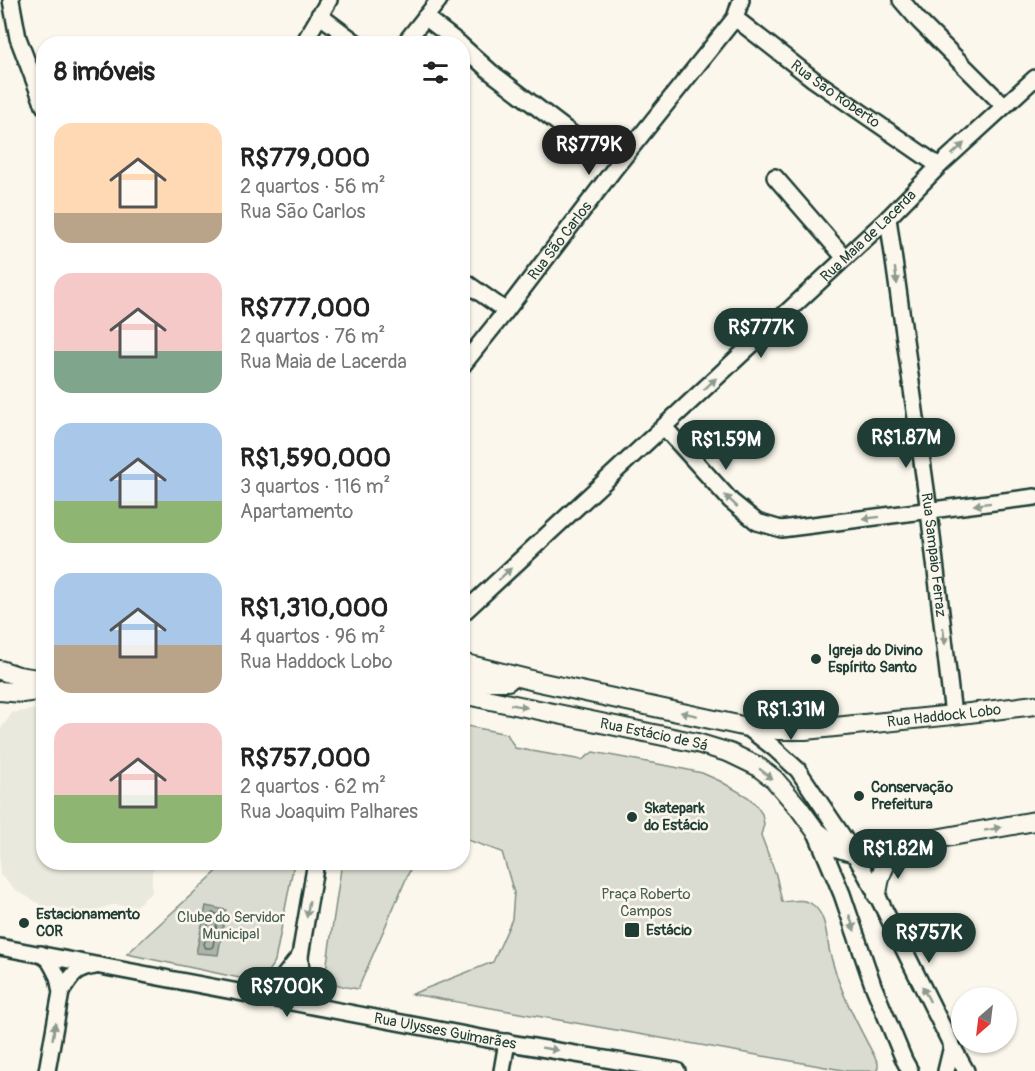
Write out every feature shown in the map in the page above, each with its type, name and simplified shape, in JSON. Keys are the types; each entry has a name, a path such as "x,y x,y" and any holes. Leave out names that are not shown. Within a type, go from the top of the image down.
{"main road":[{"name":"Rua Estácio de Sá","path":"470,665 747,727"},
{"path":"0,670 36,679"},
{"path":"470,679 540,682"},
{"path":"0,692 36,691"},
{"name":"Rua Estácio de Sá","path":"470,696 697,743 730,753 757,766 774,779 815,830 836,847 854,854"},
{"name":"Rua Haddock Lobo","path":"747,727 778,730 805,729 1035,705"},
{"path":"877,895 885,864 896,852 913,843 1035,821"},
{"path":"854,854 896,852"}],"street":[{"path":"11,0 18,38 36,84"},
{"path":"307,36 329,0"},
{"path":"410,36 439,0"},
{"name":"Rua São Carlos","path":"470,356 735,18 741,0"},
{"path":"901,0 1004,106"},
{"path":"319,15 347,36"},
{"path":"425,18 449,36"},
{"name":"Rua São Roberto","path":"735,18 813,79 939,166"},
{"path":"470,53 492,73 580,140"},
{"name":"Rua Maia de Lacerda","path":"470,607 846,258 939,166 1035,78"},
{"path":"775,177 846,258"},
{"name":"Rua Sampaio Ferraz","path":"888,218 929,511 953,715"},
{"path":"470,286 506,311"},
{"path":"664,427 731,501 757,522 781,529 1035,497"},
{"path":"747,727 798,770 854,854 877,895 951,1044"},
{"path":"815,830 842,894 873,985 910,1071"},
{"path":"315,870 300,956 304,984 317,1006"},
{"name":"Rua Ulysses Guimarães","path":"0,947 507,1042 677,1071"},
{"path":"40,954 50,960 57,972 61,992 47,1071"},
{"path":"263,996 281,980 300,956"},
{"path":"61,992 82,968 98,965"},
{"path":"502,1071 507,1042"},
{"path":"946,1071 951,1050"},
{"path":"956,1053 966,1071"}],"shaded area":[{"path":"36,709 36,870 153,870 152,892 136,906 112,905 81,912 41,905 16,890 0,875 0,730 12,713"}],"green space":[{"name":"Praça Roberto Campos","path":"470,727 507,734 515,748 582,760 593,752 702,773 748,797 762,814 764,824 761,835 776,875 782,902 806,901 818,910 826,930 829,951 840,985 878,1063 878,1068 876,1071 848,1071 412,994 493,962 512,919 514,893 502,852 470,841"},
{"name":"Clube do Servidor Municipal","path":"218,870 293,870 275,961 265,975 249,980 127,954"},
{"path":"341,870 410,870 358,989 334,983 326,970"}],"water":[{"path":"206,906 226,910 218,955 196,953"}],"place":[{"name":"Igreja do Divino Espírito Santo","path":"816,659"},
{"name":"Conservação Prefeitura","path":"859,796"},
{"name":"Skatepark do Estácio","path":"632,817"},
{"name":"Estacionamento COR","path":"24,923"},
{"name":"Estácio","path":"632,930"}]}
